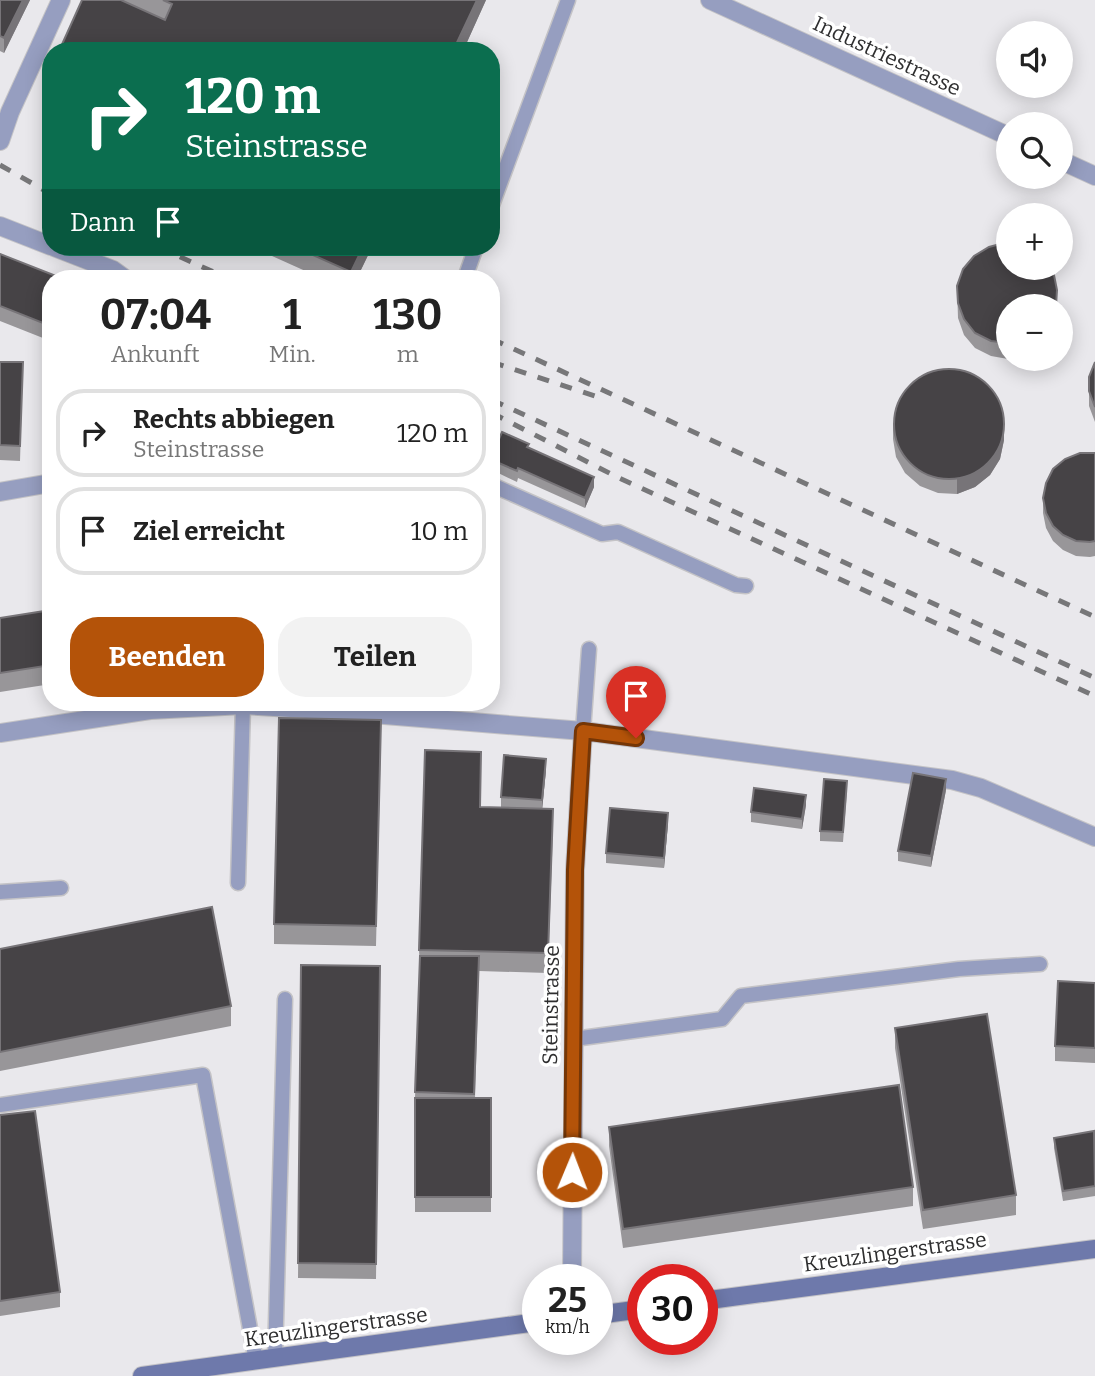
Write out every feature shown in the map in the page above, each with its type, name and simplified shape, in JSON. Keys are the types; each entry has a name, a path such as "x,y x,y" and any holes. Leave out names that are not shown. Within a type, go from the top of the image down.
{"street":[{"path":"42,42 61,0"},
{"name":"Industriestrasse","path":"710,0 996,131"},
{"path":"0,141 42,42"},
{"path":"1073,166 1095,176"},
{"path":"0,226 42,242"},
{"path":"77,256 113,270"},
{"path":"0,492 42,485"},
{"path":"73,721 87,711"},
{"path":"0,733 143,711"},
{"path":"335,711 583,731 952,780 981,788 1095,837"},
{"name":"Steinstrasse","path":"572,1264 575,870 583,731"},
{"name":"Kreuzlingerstrasse","path":"718,1299 1095,1249"},
{"name":"Kreuzlingerstrasse","path":"142,1376 522,1324"}],"lane":[{"path":"500,183 568,0"},
{"path":"500,489 602,534 618,532 736,585 746,586"},
{"path":"583,731 589,649"},
{"path":"238,883 243,711"},
{"path":"0,892 61,888"},
{"path":"574,1038 722,1019 741,996 960,969 1041,964"},
{"path":"275,1358 285,999"},
{"path":"0,1105 203,1075 256,1361"}],"building":[{"path":"0,0 23,0 4,38 0,36"},
{"path":"82,0 121,0 165,20 172,4 163,0 477,0 457,42 63,42"},
{"path":"996,245 996,280 1055,280 1057,290 1057,294 996,294 996,342 975,333 964,319 958,303 957,286 963,269 974,256"},
{"path":"0,254 42,271 42,323 0,306"},
{"path":"315,256 359,256 352,270"},
{"path":"0,362 23,362 20,446 0,445"},
{"path":"1095,362 1095,407 1089,391 1089,377"},
{"path":"949,369 970,373 988,385 1000,403 1004,424 1000,445 988,463 970,475 949,479 928,475 910,463 898,445 894,424 898,403 910,385 928,373"},
{"path":"502,432 529,444 527,447 594,477 585,498 518,468 517,471 500,464"},
{"path":"1080,453 1095,453 1095,541 1090,542 1076,541 1053,526 1046,513 1043,498 1053,469 1065,459"},
{"path":"42,611 42,666 0,673 0,618"},
{"path":"279,718 381,720 376,926 274,924"},
{"path":"425,750 481,752 480,807 553,809 548,953 419,950"},
{"path":"504,755 546,759 542,800 501,797"},
{"path":"913,773 946,779 931,856 898,851"},
{"path":"824,779 847,781 843,832 820,831"},
{"path":"754,788 806,795 802,819 751,812"},
{"path":"610,808 668,813 664,858 606,853"},
{"path":"212,907 231,1006 0,1052 0,949"},
{"path":"420,956 479,956 474,1094 415,1092"},
{"path":"301,965 380,966 376,1264 298,1263"},
{"path":"1058,981 1095,983 1095,1048 1055,1046"},
{"path":"987,1014 1016,1195 923,1210 895,1028"},
{"path":"899,1085 913,1187 623,1229 609,1127"},
{"path":"415,1098 491,1098 491,1197 415,1197"},
{"path":"35,1111 60,1292 0,1301 0,1115"},
{"path":"1094,1131 1095,1186 1063,1191 1054,1138"}],"railway":[{"path":"0,165 42,189"},
{"path":"178,256 209,270"},
{"path":"500,343 1095,617"},
{"path":"500,365 598,397"},
{"path":"500,404 1095,678"},
{"path":"500,417 619,478 1095,696"}],"route":[{"path":"572,1172 575,870 583,731 636,738"}]}
